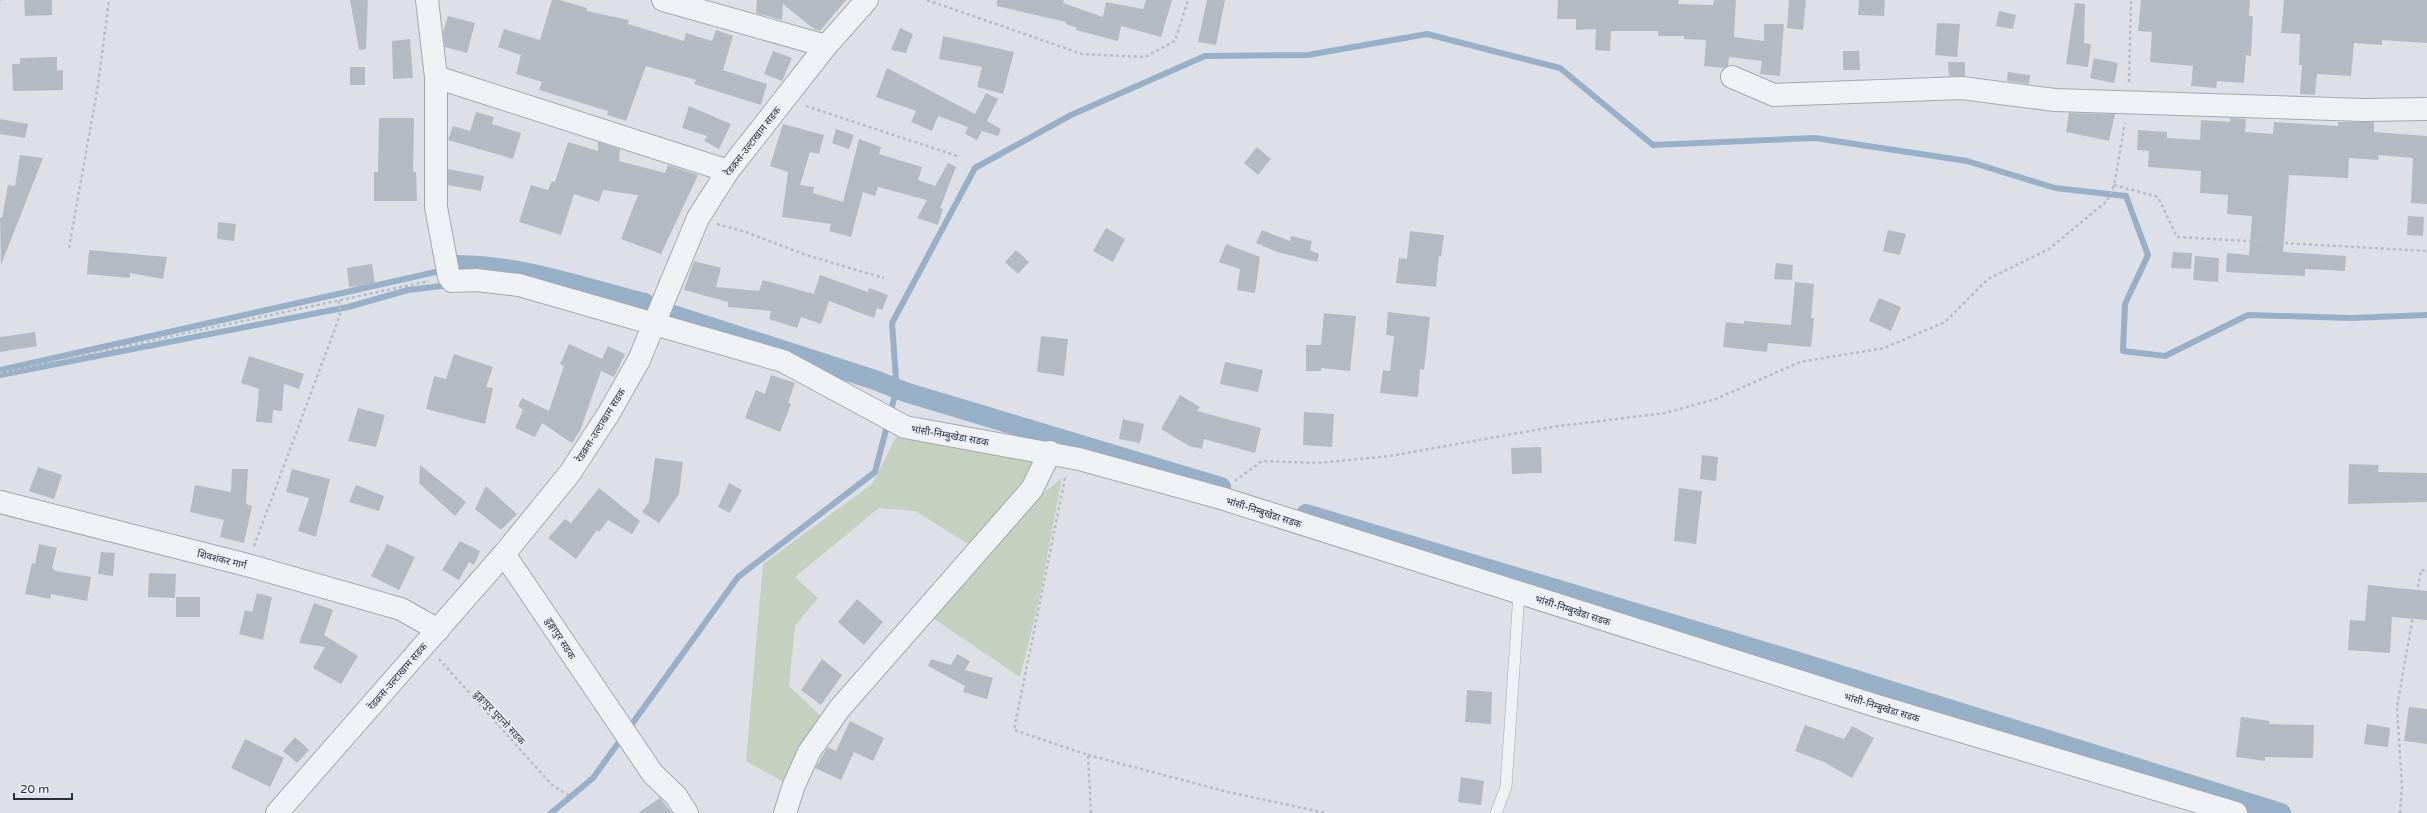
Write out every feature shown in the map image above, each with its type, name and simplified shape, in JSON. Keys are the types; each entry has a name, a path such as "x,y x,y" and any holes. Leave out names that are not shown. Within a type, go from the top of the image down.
{"street":[{"path":"427,0 436,77 436,207 449,277 452,281 476,280 519,285 655,324"},
{"path":"663,0 826,46"},
{"name":"रेडक्रस-उल्टाखाम सडक","path":"277,813 504,554 570,473 609,413 639,360 698,218 728,171 826,46 867,0"},
{"path":"436,77 728,171"},
{"path":"1732,77 1774,95 1962,88 2055,100 2364,110 2427,109"},
{"name":"भांसी-निम्बुखेडा सडक","path":"655,324 783,361 905,427 1050,452 1221,498 1877,706 2236,813"},
{"path":"785,813 794,785 809,752 840,708 1032,489 1050,452"},
{"name":"शिवशंकर मार्ग","path":"0,502 247,565 401,609 432,637"},
{"name":"ढुङ्गापुर सडक","path":"504,554 619,721 653,774 676,796 687,813"}],"lane":[{"path":"1496,813 1506,787 1519,593"}],"path":[{"path":"69,248 98,85 109,0"},
{"path":"928,0 1082,54 1145,57 1174,41 1188,0"},
{"path":"785,98 957,156"},
{"path":"1221,498 1239,476 1262,462 1318,463 1390,456 1552,427 1665,413 1716,399 1800,362 1884,348 1945,322 1988,279 2049,249 2107,201 2114,185 2158,197 2177,237 2427,251"},
{"path":"698,218 746,232 806,255 884,278"},
{"path":"0,373 340,302 449,277"},
{"path":"247,565 340,314 340,302"},
{"path":"1079,459 1066,474 1014,730 1088,755 1228,792 1326,813"},
{"path":"2400,813 2402,787 2397,707 2421,570 2427,571"},
{"name":"ढुङ्गापुर पुरानो सडक","path":"432,637 470,696 552,785 568,795"},
{"path":"1088,755 1091,813"}],"green space":[{"path":"896,437 942,443 1040,464 975,548 915,511 879,508 795,577 818,598 795,626 789,686 823,718 787,784 746,761 763,564 872,484"},
{"path":"1062,478 1038,605 1020,677 931,617 1021,511"}],"building":[{"path":"24,0 52,0 52,15 25,16"},
{"path":"350,0 368,0 366,49 359,50"},
{"path":"552,0 560,0 587,8 587,11 629,20 628,24 684,41 686,33 712,41 716,30 733,36 723,70 767,84 761,105 694,84 696,80 646,66 626,121 607,115 608,111 539,90 542,82 516,74 521,55 498,47 504,29 540,40"},
{"path":"757,0 846,0 820,31 814,29 783,4 782,20 756,13"},
{"path":"997,0 1064,0 1063,3 1103,17 1106,2 1143,9 1146,0 1172,0 1161,37 1121,26 1118,41 1076,30 1077,28 1066,24 1066,22 997,6"},
{"path":"1207,0 1225,0 1216,45 1198,42"},
{"path":"1558,0 1679,0 1678,4 1713,5 1714,0 1736,0 1734,37 1764,41 1764,24 1784,24 1780,76 1760,74 1762,61 1729,57 1728,66 1724,68 1704,66 1706,40 1684,39 1684,36 1658,36 1658,31 1611,31 1610,51 1595,50 1596,29 1576,30 1576,19 1557,19"},
{"path":"1789,0 1806,0 1803,30 1787,28"},
{"path":"1859,0 1885,0 1884,16 1858,15"},
{"path":"2141,0 2250,0 2249,16 2253,16 2251,56 2246,55 2244,83 2217,81 2216,88 2191,86 2193,66 2150,62 2152,32 2138,31"},
{"path":"2284,0 2427,0 2427,43 2382,40 2382,45 2354,43 2351,76 2317,74 2315,95 2300,94 2302,65 2299,65 2300,34 2281,33"},
{"path":"2075,3 2085,4 2084,43 2091,44 2088,67 2066,64"},
{"path":"1999,11 2016,15 2013,29 1996,26"},
{"path":"448,16 475,23 467,53 445,47 443,32"},
{"path":"1937,23 1960,24 1957,57 1935,55"},
{"path":"900,28 913,34 906,53 891,50"},
{"path":"943,36 1014,52 1003,94 977,87 982,67 939,59"},
{"path":"410,39 413,78 393,79 392,41"},
{"path":"773,51 792,58 782,81 764,74"},
{"path":"1843,51 1859,51 1860,70 1843,70"},
{"path":"57,57 57,71 63,70 63,90 13,91 12,64 20,64 20,58"},
{"path":"2094,58 2118,63 2114,83 2090,78"},
{"path":"1948,62 1965,62 1965,76 1949,76"},
{"path":"350,67 365,67 365,85 350,85"},
{"path":"887,68 975,114 986,93 998,99 987,121 1001,129 998,136 982,131 977,140 965,134 968,127 938,116 932,131 911,122 916,111 876,97"},
{"path":"2008,72 2030,75 2029,84 2007,81"},
{"path":"689,106 731,124 719,149 704,141 707,136 682,128"},
{"path":"476,112 494,117 492,124 521,133 513,159 448,140 453,126 470,131"},
{"path":"2069,113 2115,114 2109,141 2066,132"},
{"path":"379,118 414,118 413,172 416,172 417,201 374,201 374,172 378,172"},
{"path":"2230,118 2246,119 2245,132 2273,134 2274,122 2338,126 2338,122 2374,122 2374,132 2427,136 2427,204 2411,203 2413,158 2379,155 2378,160 2349,158 2348,178 2289,175 2283,252 2346,256 2345,271 2305,269 2305,276 2226,272 2227,253 2249,255 2252,216 2227,214 2228,195 2200,193 2201,171 2148,167 2149,151 2137,150 2138,130 2167,132 2167,138 2200,140 2201,120 2230,122"},
{"path":"0,119 28,124 25,138 0,134"},
{"path":"783,124 824,135 819,154 810,152 800,185 814,187 813,193 843,202 859,139 881,147 879,154 922,167 918,180 935,186 948,163 956,167 940,208 943,209 938,225 917,218 927,200 878,187 875,196 863,192 851,237 829,231 831,224 782,217 788,172 770,166"},
{"path":"836,129 854,135 849,149 832,143"},
{"path":"568,142 598,151 598,142 620,149 619,161 665,173 668,165 698,175 661,254 621,239 638,195 603,190 599,202 574,194 561,235 519,222 531,185 548,190 552,181 555,182"},
{"path":"1257,147 1271,159 1258,175 1244,163"},
{"path":"20,155 43,158 1,265 0,217 2,218 8,185 15,186"},
{"path":"448,169 484,176 481,191 448,185"},
{"path":"2408,216 2424,217 2423,236 2407,235"},
{"path":"218,222 236,224 234,241 217,239"},
{"path":"1106,228 1125,239 1113,262 1093,251"},
{"path":"1262,230 1290,241 1291,236 1312,241 1310,250 1319,254 1317,262 1277,252 1256,243"},
{"path":"1888,230 1906,234 1900,255 1883,251"},
{"path":"1410,231 1444,235 1441,257 1439,256 1436,287 1396,283 1399,258 1407,259"},
{"path":"1226,244 1260,257 1255,293 1237,290 1240,269 1219,262"},
{"path":"89,250 167,257 163,279 130,273 130,278 87,274"},
{"path":"1016,250 1029,262 1018,274 1005,262"},
{"path":"2173,252 2192,253 2191,269 2171,268"},
{"path":"2195,256 2219,258 2218,282 2193,280"},
{"path":"694,261 721,268 716,287 759,291 763,280 814,294 820,275 868,292 869,288 888,295 882,310 877,308 874,318 829,301 821,324 801,317 797,328 769,319 771,311 728,307 728,302 684,290"},
{"path":"1776,263 1793,265 1792,280 1774,279"},
{"path":"372,264 375,284 349,287 347,268"},
{"path":"1795,282 1814,284 1811,318 1814,318 1811,347 1768,343 1767,352 1723,347 1726,322 1744,324 1744,321 1791,325"},
{"path":"1879,298 1901,307 1891,331 1869,321"},
{"path":"1388,312 1430,317 1424,370 1420,369 1418,397 1380,393 1383,370 1390,371 1394,336 1386,335"},
{"path":"1324,313 1356,316 1350,371 1321,368 1321,371 1306,371 1306,345 1321,345"},
{"path":"35,332 37,346 0,352 0,337"},
{"path":"1041,336 1068,339 1064,376 1037,372"},
{"path":"569,344 602,359 608,346 625,354 614,377 601,371 580,431 572,443 542,423 535,437 515,428 523,410 518,406 522,398 549,411 564,366 560,364"},
{"path":"454,354 493,367 486,387 493,388 485,424 426,409 434,376 446,379"},
{"path":"249,356 304,374 299,389 284,384 282,411 273,410 272,423 256,422 259,389 241,383"},
{"path":"1225,362 1263,370 1258,392 1220,384"},
{"path":"771,375 795,383 788,403 791,404 780,432 745,418 756,390 765,394"},
{"path":"1180,395 1200,407 1197,411 1261,428 1255,453 1204,439 1202,449 1189,446 1161,429"},
{"path":"358,408 385,415 376,447 348,441"},
{"path":"1304,412 1334,414 1332,447 1303,445"},
{"path":"1123,419 1144,424 1140,443 1119,439"},
{"path":"1541,447 1542,473 1512,474 1511,448"},
{"path":"1702,455 1718,457 1716,481 1700,479"},
{"path":"655,458 683,462 679,494 659,523 642,512 649,502"},
{"path":"2349,464 2379,465 2378,472 2427,473 2427,502 2348,504"},
{"path":"420,465 466,502 455,516 419,483"},
{"path":"38,467 62,475 54,499 29,491"},
{"path":"232,469 248,469 246,504 252,506 244,543 220,537 224,520 190,512 195,485 231,492"},
{"path":"292,469 330,479 316,537 298,531 309,498 286,492"},
{"path":"729,483 742,490 730,513 718,507"},
{"path":"356,485 384,496 379,511 349,502"},
{"path":"486,486 517,514 501,530 475,509"},
{"path":"599,488 640,521 632,534 608,520 599,532 597,530 576,559 548,538 565,519 571,523"},
{"path":"1679,488 1702,491 1696,544 1674,541"},
{"path":"460,541 480,551 474,565 469,562 459,580 442,570"},
{"path":"39,544 57,548 52,568 56,571 91,577 87,601 51,594 50,599 25,594 32,563 35,564"},
{"path":"387,544 415,557 399,590 371,576"},
{"path":"101,552 115,553 113,576 98,574"},
{"path":"149,573 176,574 175,598 148,597"},
{"path":"2368,585 2427,591 2427,620 2392,617 2390,653 2348,650 2350,620 2365,621"},
{"path":"257,593 272,597 263,640 239,634 245,610 252,612"},
{"path":"176,597 200,597 200,617 176,617"},
{"path":"857,599 883,622 864,645 838,622"},
{"path":"314,603 333,610 324,635 358,656 341,684 313,668 325,647 299,643"},
{"path":"957,654 970,661 965,670 993,678 987,699 963,692 965,686 928,666 931,659 951,665"},
{"path":"822,659 842,675 821,705 801,690"},
{"path":"1467,690 1492,692 1491,724 1465,722"},
{"path":"2409,707 2427,709 2427,744 2404,741"},
{"path":"2241,717 2270,721 2269,724 2314,725 2313,758 2265,757 2265,761 2236,757"},
{"path":"850,721 884,738 873,761 854,752 841,780 815,768 828,747 836,751"},
{"path":"2367,724 2390,728 2388,747 2364,744"},
{"path":"1805,725 1844,739 1852,726 1874,738 1852,778 1824,762 1795,751"},
{"path":"295,737 309,750 297,763 283,751"},
{"path":"245,739 284,758 270,787 231,768"},
{"path":"1461,777 1484,781 1481,805 1458,802"},
{"path":"660,798 672,813 638,813"}],"waterway":[{"path":"551,813 593,778 738,577 875,472 894,399 896,379 892,323 975,168 1071,115 1205,56 1308,55 1427,34 1560,68 1653,145 1815,138 1967,161 2055,188 2126,196 2148,255 2125,304 2123,351 2165,356 2248,315 2351,318 2427,315"},
{"path":"458,265 483,266 530,273 645,303"},
{"path":"0,370 440,271"},
{"path":"0,375 348,307 408,290 450,285"},
{"path":"670,314 875,380 905,392 1221,487"},
{"path":"1306,514 1802,663 2281,813"}]}
